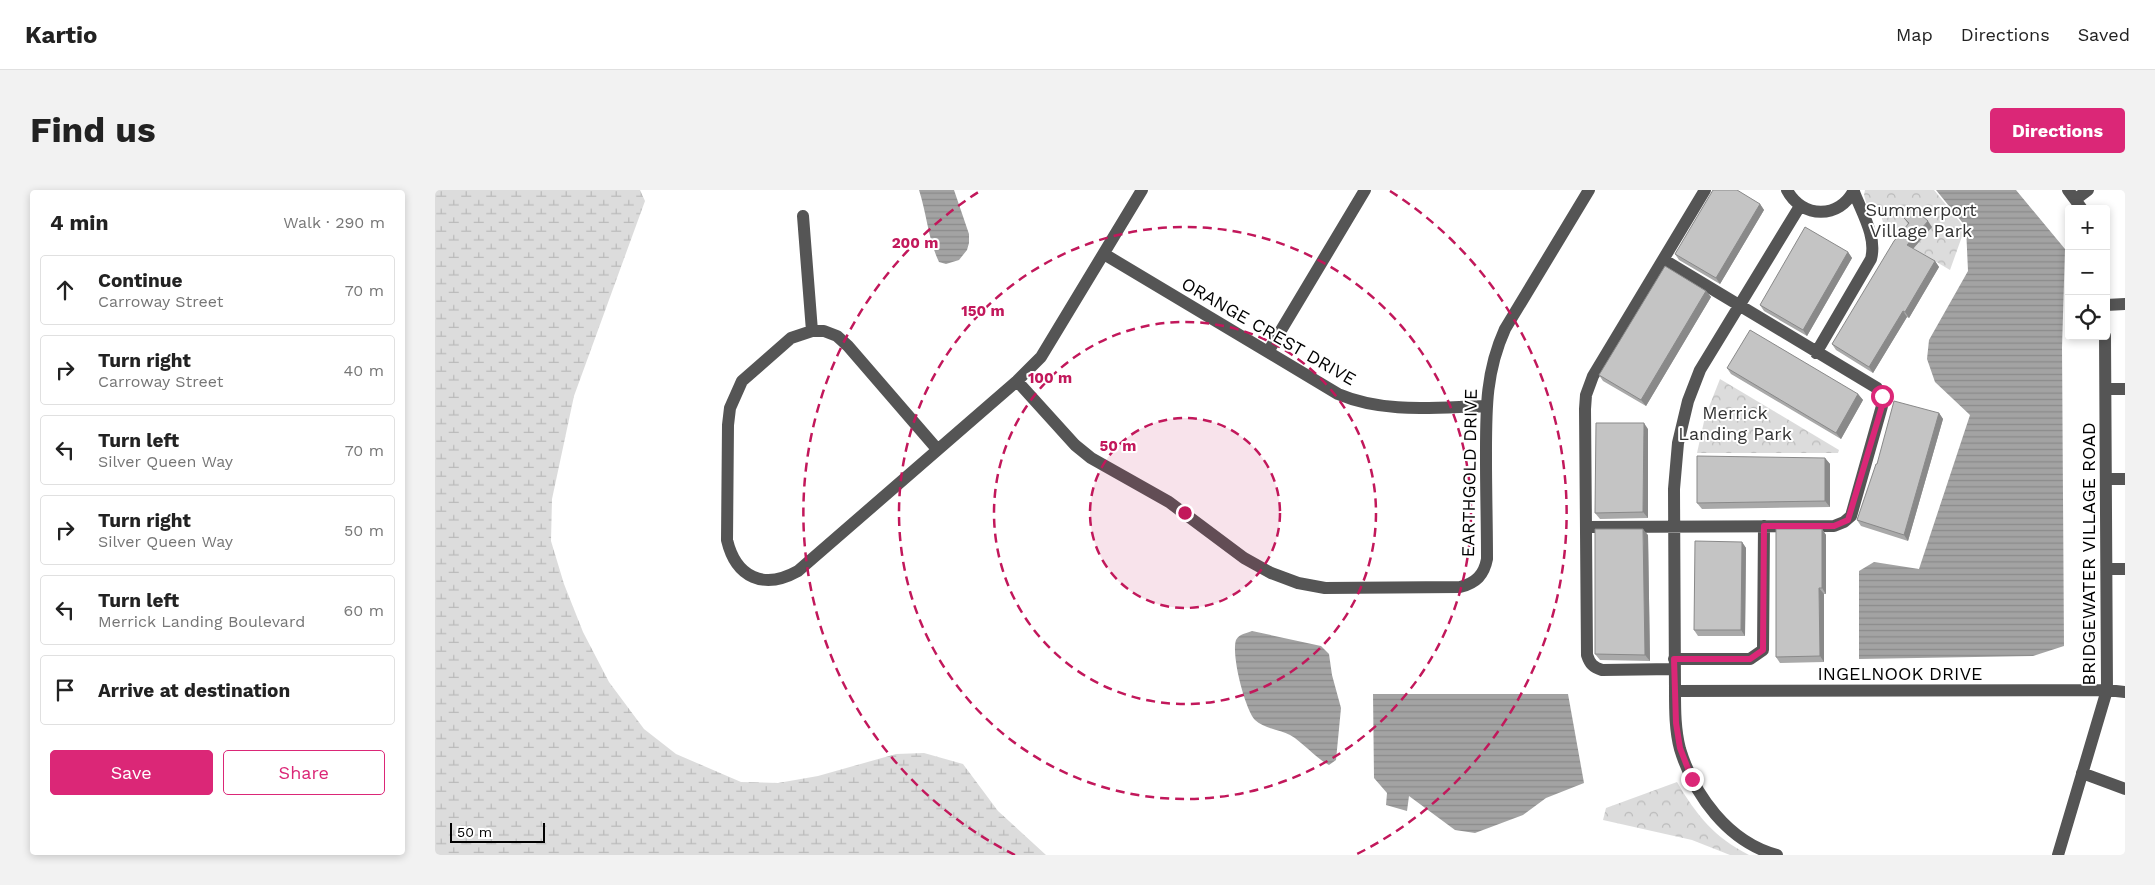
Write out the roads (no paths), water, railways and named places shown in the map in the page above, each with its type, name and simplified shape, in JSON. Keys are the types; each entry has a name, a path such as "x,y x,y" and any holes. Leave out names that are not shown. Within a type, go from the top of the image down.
{"street":[{"path":"937,449 849,346 837,336 824,331 812,331 791,338 742,382 730,408 727,540 730,552 738,567 749,575 767,580 785,578 798,571 937,449 1017,382 1041,356 1141,190"},
{"path":"1268,352 1365,190"},
{"name":"EARTHGOLD DRIVE","path":"1017,382 1075,445 1091,458 1169,502 1244,558 1271,573 1298,583 1325,588 1460,587 1470,584 1485,570 1487,559 1486,406 1491,366 1505,329 1589,190"},
{"path":"1705,190 1589,387 1585,408 1587,655 1589,662 1594,667 1602,670 1750,659 1763,650 1764,526"},
{"path":"1787,190 1800,206 1811,212 1824,213 1836,210 1847,202 1854,191"},
{"path":"2075,199 2088,190"},
{"path":"1816,353 1871,259 1874,250 1873,241 1854,191"},
{"path":"1777,855 1749,842 1728,828 1703,799 1692,779 1680,748 1676,723 1674,664 1674,489 1678,443 1688,401 1700,370 1800,206"},
{"path":"803,216 812,331"},
{"name":"ORANGE CREST DRIVE","path":"1104,254 1338,394 1354,400 1391,407 1486,406"},
{"path":"1586,527 1834,526 1844,522 1851,516 1883,399 1877,388 1664,260"},
{"path":"2110,305 2125,304"},
{"name":"BRIDGEWATER VILLAGE ROAD","path":"2058,855 2107,690 2105,340"},
{"path":"2106,389 2125,389"},
{"path":"2106,479 2125,479"},
{"path":"2107,570 2125,569"},
{"name":"INGELNOOK DRIVE","path":"1675,691 2107,690 2125,692"},
{"path":"2082,773 2125,789"}],"park label":[{"name":"Summerport Village Park","path":"1921,219"},
{"name":"Merrick Landing Park","path":"1735,422"}]}
